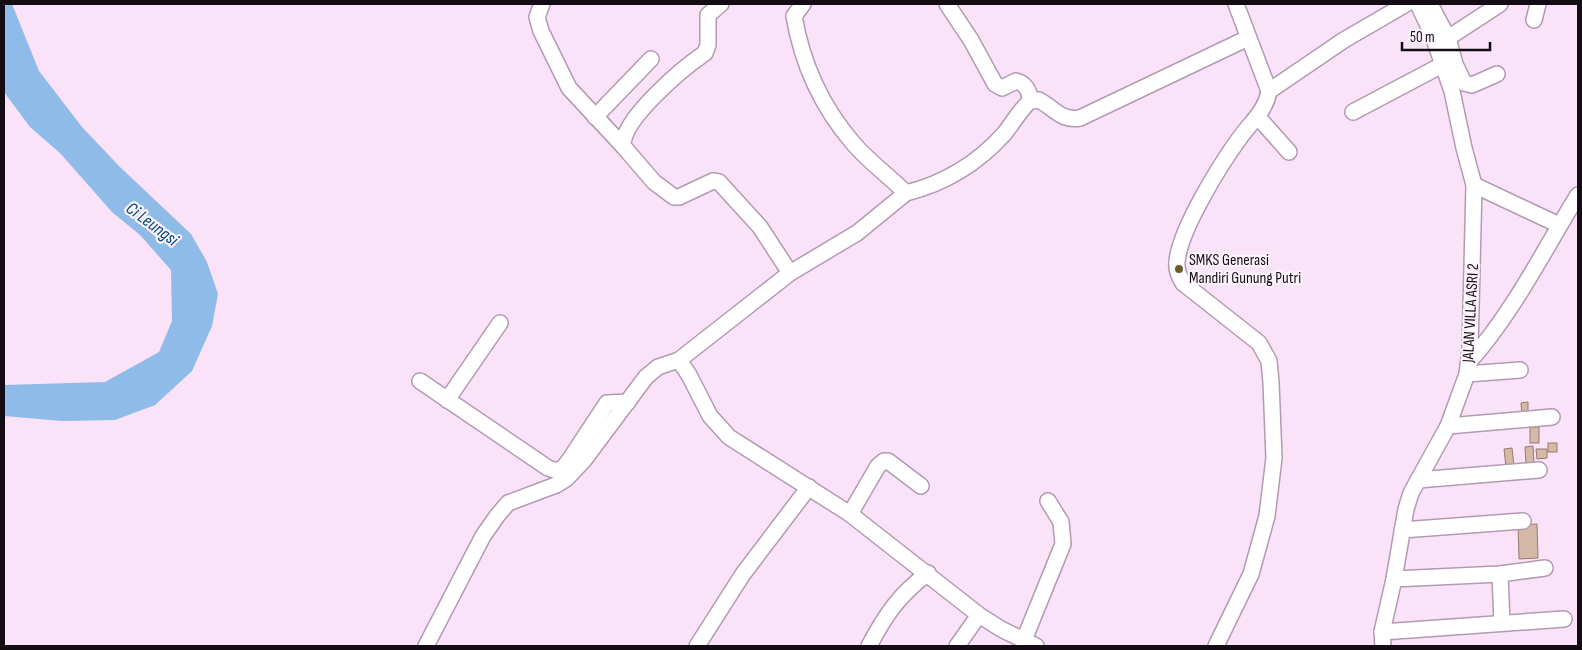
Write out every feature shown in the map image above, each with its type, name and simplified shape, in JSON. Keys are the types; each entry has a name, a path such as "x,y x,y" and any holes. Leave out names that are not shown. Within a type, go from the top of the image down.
{"street":[{"path":"542,4 537,17 541,31 569,88 654,182 674,198 713,181 719,182 760,226 790,273"},
{"path":"623,146 623,139 629,127 663,87 705,52 708,45 708,15 721,4"},
{"path":"803,4 794,16 808,68 819,93 853,144 906,193"},
{"path":"426,646 470,561 496,516 508,503 556,485 566,479 578,467 646,377 658,367 678,360 790,273 857,233 906,193 950,178 972,165 1004,134 1030,100 1029,92 1020,82 1011,82 1002,88 995,84 971,40 947,4"},
{"path":"1216,646 1251,574 1267,516 1274,458 1269,361 1259,343 1183,284 1178,273 1177,262 1185,229 1237,142 1267,103 1269,91 1236,4"},
{"path":"1269,91 1344,40 1406,4"},
{"name":"JALAN VILLA ASRI 2","path":"1382,639 1406,509 1418,480 1448,426 1468,368 1474,250 1474,185 1452,91 1433,36 1418,4"},
{"path":"1430,4 1448,38 1455,64 1466,84 1472,85 1496,74"},
{"path":"1448,38 1500,4"},
{"path":"1534,20 1538,4"},
{"path":"1030,100 1040,100 1059,116 1069,120 1080,118 1248,38"},
{"path":"595,117 651,58"},
{"path":"1353,112 1442,66"},
{"path":"1258,116 1289,152"},
{"path":"1474,185 1559,225"},
{"path":"1468,368 1578,194"},
{"path":"447,400 500,323"},
{"path":"678,360 689,375 710,416 729,437 850,514 928,573 979,615 1001,629 1030,643 1063,544 1061,522 1048,501"},
{"path":"1468,368 1520,370"},
{"path":"420,381 548,468 557,471 570,459 607,403 628,402"},
{"path":"1448,426 1552,417"},
{"path":"850,514 878,466 884,461 920,486"},
{"path":"1418,480 1539,470"},
{"path":"697,646 743,574 809,487"},
{"path":"1402,530 1523,521"},
{"path":"1394,579 1500,574 1546,568"},
{"path":"869,646 890,610 905,591 928,573"},
{"path":"1500,574 1502,623"},
{"path":"957,646 979,615"},
{"path":"1382,639 1502,623 1564,619"}],"water":[{"name":"Ci Leungsi","path":"4,4 12,4 39,71 82,127 120,167 191,234 207,262 218,294 212,326 192,371 155,405 115,420 62,421 4,416 4,385 105,382 159,352 172,321 171,270 140,235 112,212 60,153 30,127 4,92"}],"building":[{"path":"1528,402 1528,415 1522,415 1521,403"},
{"path":"1530,427 1539,427 1539,443 1530,443"},
{"path":"1548,443 1557,443 1557,452 1548,452"},
{"path":"1533,446 1534,463 1526,464 1525,447"},
{"path":"1512,448 1514,466 1506,467 1504,449"},
{"path":"1536,449 1547,449 1547,458 1537,459"},
{"path":"1537,524 1538,558 1519,559 1518,525"}],"place":[{"name":"SMKS Generasi Mandiri Gunung Putri","path":"1179,269"}]}
